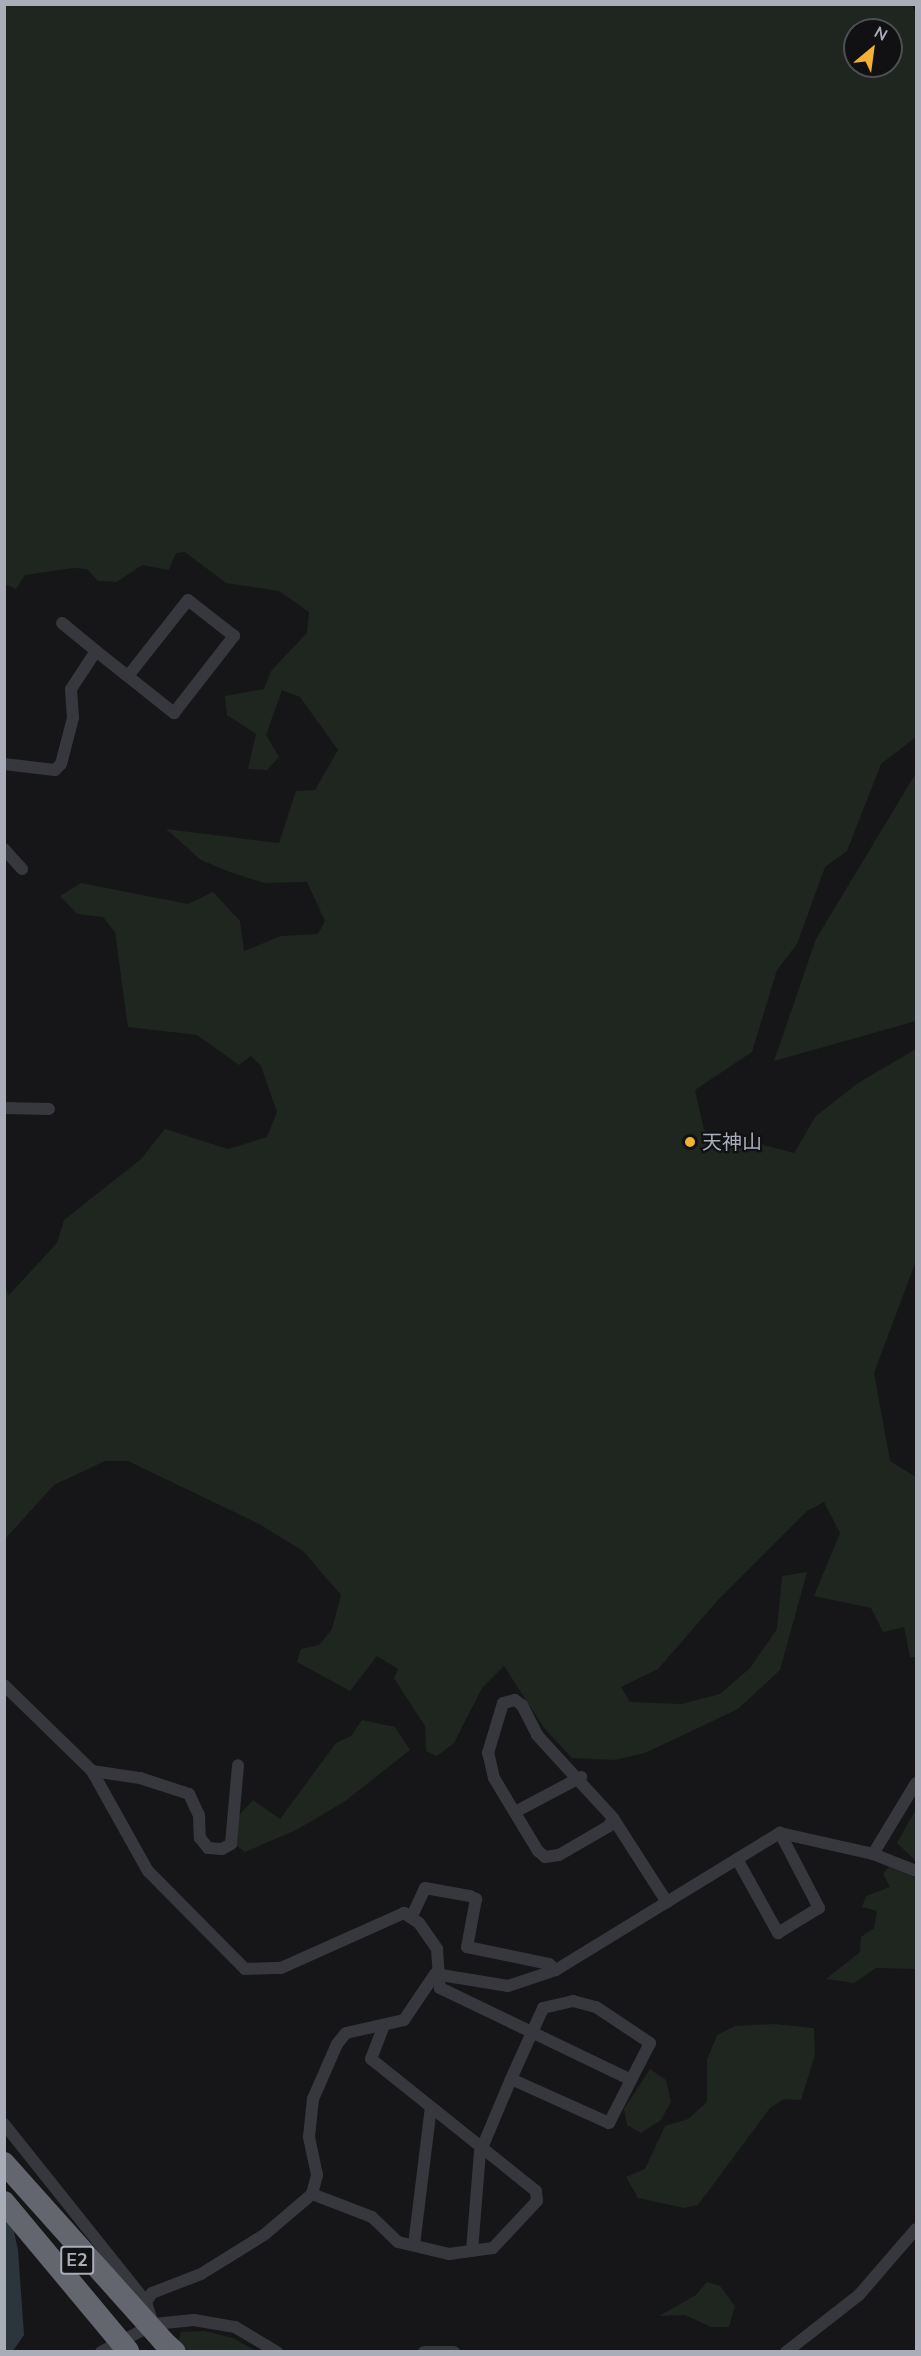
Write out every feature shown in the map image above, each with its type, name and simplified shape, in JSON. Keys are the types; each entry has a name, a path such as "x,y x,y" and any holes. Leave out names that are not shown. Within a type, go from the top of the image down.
{"highway":[{"path":"4,2163 160,2343"},
{"name":"E2","path":"4,2170 160,2343"},
{"name":"E2","path":"4,2202 128,2351"}],"street":[{"path":"62,623 174,713 234,636 188,600 128,676"},
{"path":"4,764 55,770 61,764 73,718 71,688 96,651"},
{"path":"4,849 22,869"},
{"path":"4,1108 49,1109"},
{"path":"4,1685 92,1771 148,1871 245,1969 281,1968 365,1934 396,1915 412,1917 437,1949 440,1988 631,2080"},
{"path":"613,1818 609,1826 545,1857 494,1778 488,1753 503,1703 515,1700 522,1705 537,1735 580,1777 613,1818 667,1902"},
{"path":"92,1771 140,1778 189,1794 199,1815 200,1838 208,1848 222,1849 231,1844 237,1765"},
{"path":"515,1812 580,1777"},
{"path":"873,1854 916,1783"},
{"path":"440,1973 508,1986 556,1970 780,1833 873,1854 916,1871"},
{"path":"737,1859 778,1933 819,1908 780,1833"},
{"path":"412,1917 425,1888 470,1896 476,1899 467,1947 549,1964 556,1970"},
{"path":"146,2302 160,2288 201,2274 264,2235 312,2194 317,2175 308,2126 316,2089 346,2033 383,2028 404,2020 440,1973"},
{"path":"472,2251 482,2148 511,2079 543,2008 573,2001 596,2007 650,2043 609,2123 511,2079"},
{"path":"312,2194 372,2217 398,2242 449,2254 494,2248 537,2201 536,2191 371,2059 383,2028"},
{"path":"414,2245 431,2107"},
{"path":"4,2124 146,2302 160,2343"},
{"path":"786,2352 859,2295 916,2231"},
{"path":"100,2352 160,2343 215,2321 277,2352"},
{"path":"424,2352 454,2352"}],"shaded area":[{"path":"5,4 912,5 916,14 916,737 881,764 847,851 825,867 797,944 777,970 752,1052 695,1090 704,1130 794,1153 816,1116 858,1083 916,1049 916,1261 874,1373 890,1461 916,1477 916,1657 910,1657 904,1627 883,1632 871,1608 814,1596 840,1533 824,1502 807,1511 718,1600 658,1669 621,1687 630,1702 682,1704 720,1694 750,1668 777,1629 782,1576 807,1572 780,1670 738,1709 645,1753 614,1760 572,1758 544,1728 504,1666 482,1688 454,1743 437,1756 426,1751 425,1726 394,1678 398,1669 377,1656 350,1691 297,1662 301,1649 319,1645 332,1629 341,1595 303,1551 259,1524 128,1461 105,1461 54,1485 5,1539 5,1280 8,1296 57,1243 64,1220 141,1159 165,1129 228,1149 267,1137 277,1112 261,1066 251,1056 239,1065 197,1035 128,1027 115,932 103,917 77,914 60,896 81,883 188,904 213,892 240,921 244,951 281,936 318,934 325,921 307,882 264,883 227,871 201,860 166,829 279,843 296,791 315,790 338,750 300,697 282,690 266,735 279,757 267,770 248,769 256,734 227,715 225,696 264,689 271,671 307,633 309,612 279,591 226,583 185,552 176,553 169,570 142,565 117,582 98,581 87,569 73,568 25,575 16,589 5,584"},
{"path":"916,773 916,1021 774,1061 816,939"},
{"path":"362,1720 395,1727 410,1750 344,1802 296,1830 245,1852 234,1844 240,1814 253,1800 280,1819 336,1743 351,1736"},
{"path":"916,1809 916,1861 897,1843"},
{"path":"889,1867 916,1878 916,1969 876,1968 854,1983 826,1979 860,1952 861,1937 874,1928 877,1911 862,1907 866,1896 890,1887 883,1874"},
{"path":"774,2024 814,2028 815,2055 801,2100 784,2099 770,2108 698,2205 684,2208 638,2198 626,2177 645,2169 665,2126 688,2119 707,2102 707,2060 717,2035 735,2026"},
{"path":"650,2069 666,2080 671,2102 661,2120 641,2133 627,2125 624,2109"},
{"path":"4,2186 18,2250 24,2335 12,2352 4,2351"},
{"path":"707,2282 720,2286 735,2306 729,2327 711,2327 685,2315 659,2316 696,2295"},
{"path":"205,2331 233,2338 256,2351 189,2351 178,2342 181,2332"}],"place":[{"name":"天神山","path":"690,1142"}]}
